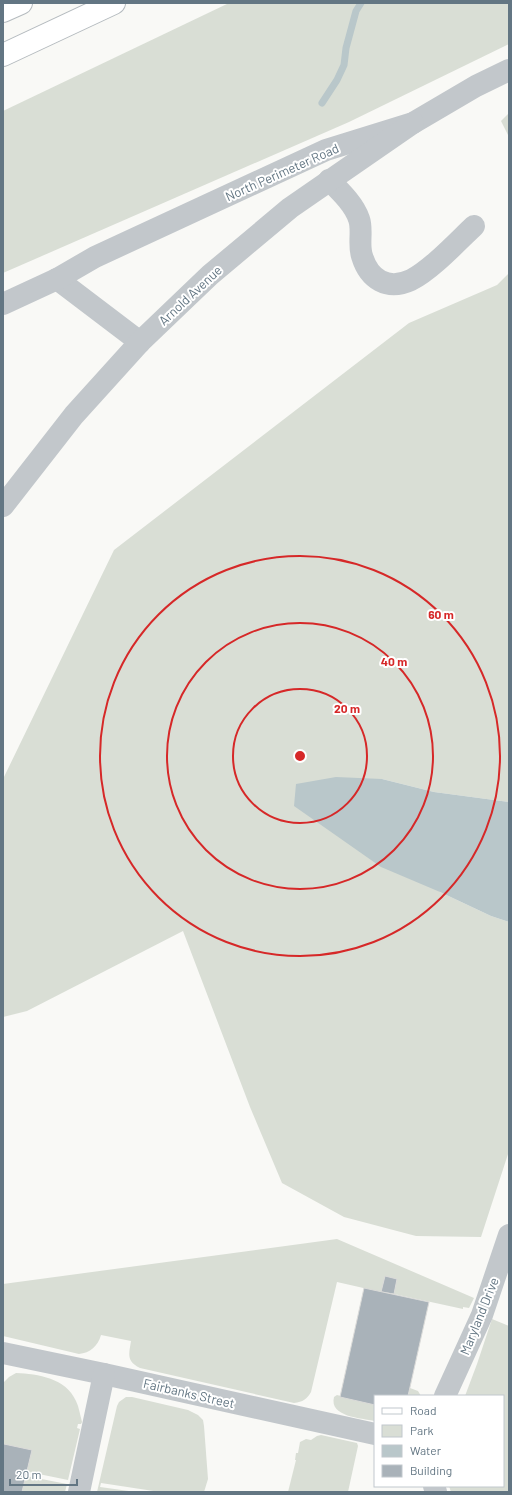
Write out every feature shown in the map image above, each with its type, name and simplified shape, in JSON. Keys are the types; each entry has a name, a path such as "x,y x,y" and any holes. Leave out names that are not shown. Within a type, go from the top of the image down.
{"main road":[{"path":"3,11 21,3"},
{"path":"3,54 114,3"}],"street":[{"name":"North Perimeter Road","path":"3,304 57,279 95,257 326,150 413,123 476,86 509,70"},
{"name":"Arnold Avenue","path":"3,506 74,415 140,342 210,275 290,208 413,123"},
{"path":"329,180 348,199 360,219 361,254 366,268 380,282 396,284 410,280 425,271 474,226"},
{"path":"57,279 140,342"},
{"name":"Maryland Drive","path":"445,1395 482,1315 509,1235"},
{"name":"Fairbanks Street","path":"3,1353 374,1434"},
{"path":"79,1492 104,1374"}],"green space":[{"path":"229,3 509,3 509,44 349,122 3,273 3,111"},
{"path":"509,113 509,137 501,121"},
{"path":"509,273 509,802 434,792 382,779 440,892 491,916 509,922 509,1151 481,1237 416,1236 344,1217 282,1183 250,1107 183,931 27,1011 3,1017 3,779 114,550 409,323 497,285"},
{"path":"337,1239 474,1298 469,1308 463,1307 463,1309 394,1294 397,1279 385,1276 381,1292 337,1282 311,1392 304,1400 294,1403 140,1368 130,1360 129,1353 131,1341 101,1335 93,1348 87,1352 79,1354 3,1336 3,1284"},
{"path":"492,1319 509,1326 509,1492 451,1492 449,1487 504,1487 504,1395 465,1395"},
{"path":"16,1373 42,1376 58,1382 66,1387 76,1401 82,1422 81,1424 78,1424 77,1428 80,1429 68,1480 27,1471 32,1450 4,1444 3,1383"},
{"path":"410,1388 418,1391 420,1395 408,1395"},
{"path":"337,1395 374,1405 374,1421 341,1413 336,1409 334,1397"},
{"path":"126,1397 132,1397 188,1410 198,1415 203,1420 208,1479 204,1492 160,1492 101,1483 100,1487 136,1492 97,1492 117,1406 119,1402"},
{"path":"321,1435 357,1443 358,1446 348,1492 288,1492 296,1460 296,1453 298,1453 300,1442 306,1439 311,1440"},
{"path":"26,1476 67,1484 65,1492 22,1492"}],"water":[{"path":"336,777 382,779 434,792 509,802 509,922 491,916 381,867 294,806 296,784"}],"building":[{"path":"385,1276 397,1279 394,1294 381,1292"},
{"path":"364,1288 429,1302 408,1395 374,1395 374,1405 340,1397"},
{"path":"3,1443 32,1450 22,1492 3,1492"}],"waterway":[{"path":"322,103 337,80 344,65 346,48 356,11 361,3"}]}
